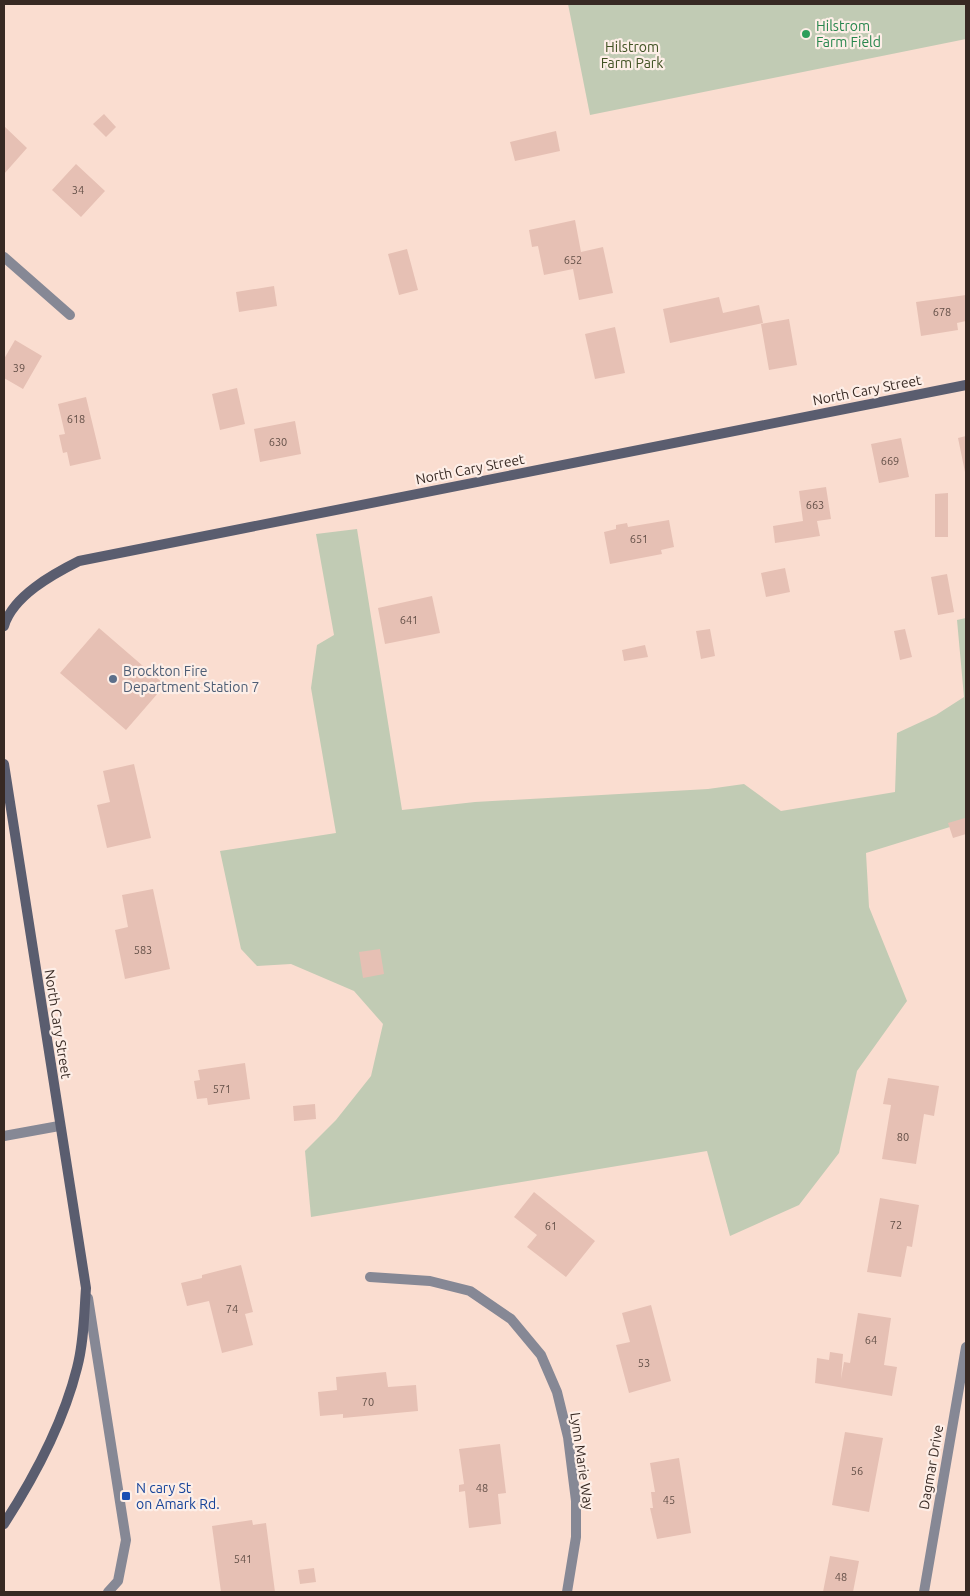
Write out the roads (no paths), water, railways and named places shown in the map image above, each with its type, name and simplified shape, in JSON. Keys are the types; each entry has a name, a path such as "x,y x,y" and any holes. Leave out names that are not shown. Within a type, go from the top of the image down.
{"main road":[{"name":"North Cary Street","path":"4,623 24,598 48,576 79,561 966,385"},
{"name":"North Cary Street","path":"4,764 59,1126 86,1288 78,1367 62,1415 34,1477 4,1524"}],"street":[{"path":"4,257 70,315"},
{"path":"4,1136 59,1126"},
{"name":"Lynn Marie Way","path":"370,1277 430,1281 470,1291 512,1319 541,1354 557,1392 568,1437 576,1502 576,1537 567,1592"},
{"name":"North Cary Street","path":"86,1288 126,1540 118,1582 108,1592"},
{"name":"Dagmar Drive","path":"924,1592 966,1347"}],"place":[{"name":"Hilstrom Farm Field","path":"806,34"},
{"name":"Brockton Fire Department Station 7","path":"113,679"},
{"name":"N cary St on Amark Rd.","path":"126,1496"}],"park label":[{"name":"Hilstrom Farm Park","path":"632,56"}]}
